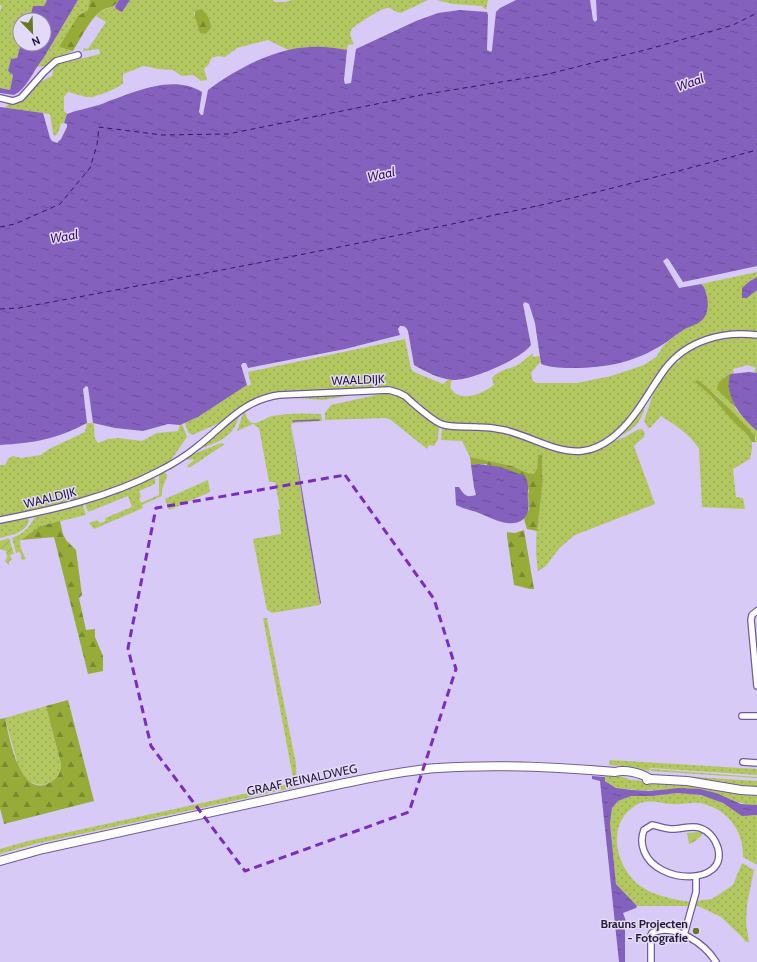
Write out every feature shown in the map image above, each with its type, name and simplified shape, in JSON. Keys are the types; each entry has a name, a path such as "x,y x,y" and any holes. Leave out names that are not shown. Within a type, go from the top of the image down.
{"main road":[{"name":"GRAAF REINALDWEG","path":"0,861 43,849 338,784 385,775 437,768 491,766 615,772 625,771 650,779 687,781 741,790 757,791"}],"street":[{"path":"0,98 13,100 21,98 56,61 78,55"},
{"name":"WAALDIJK","path":"0,520 68,505 109,492 148,477 189,453 237,412 249,404 264,398 279,395 389,390 405,396 442,424 505,430 564,450 583,451 595,448 624,428 636,413 666,368 683,351 696,343 714,337 734,334 757,335"},
{"path":"757,612 752,615 751,620 757,686"},
{"path":"742,716 757,716"},
{"path":"744,762 757,763"},
{"path":"652,826 674,829 696,827 710,834 717,846 719,855 717,861 714,867 708,872 696,876 682,876 665,872 653,864 648,858 642,845 644,830 652,826"},
{"path":"684,935 696,892 696,876"},
{"path":"651,962 650,938 652,933 664,930 684,935 701,945 708,951 716,962"}],"highlighted area":[{"path":"345,475 434,599 456,669 409,812 245,871 151,746 128,648 156,508"}],"green space":[{"path":"0,0 47,0 44,6 33,6 31,12 12,12 12,52 19,52 17,58 10,64 8,71 13,75 10,90 0,88 0,11 2,6 0,5"},
{"path":"78,0 90,0 88,10 82,14 59,47 73,51 45,66 36,67 47,52 52,52 52,44"},
{"path":"90,0 119,0 113,7 101,11 97,15 89,24 73,51 59,47 78,16 88,10"},
{"path":"130,0 273,0 274,2 285,2 292,0 428,0 401,13 387,8 372,15 351,30 351,39 354,44 348,45 347,50 303,47 288,50 268,40 237,48 225,57 218,56 211,58 209,64 204,69 207,80 201,81 193,75 182,76 173,70 144,66 123,74 123,84 108,92 92,97 86,97 68,92 64,97 64,111 67,114 64,123 61,124 58,133 54,136 50,114 5,108 10,102 13,103 36,84 52,76 55,65 58,62 66,59 67,62 100,54 99,49 83,51 84,48 88,49 106,22 96,16 101,11 115,6 116,9 122,12","holes":["195,11 203,11 210,21 211,28 206,34 201,33 194,13"]},
{"path":"436,0 488,0 486,10 482,6 453,4"},
{"path":"201,9 207,15 211,28 206,34 200,33 195,17 195,11"},
{"path":"757,272 757,277 751,280 747,298 757,290 757,334 731,332 680,352 625,424 602,443 585,449 564,448 518,432 443,422 426,411 419,402 415,402 400,391 274,394 224,421 192,435 188,432 185,423 198,417 247,385 250,386 251,384 248,372 405,339 411,369 414,372 443,384 448,380 452,380 450,387 459,395 471,396 483,392 494,385 492,378 494,375 500,371 518,365 533,353 533,357 540,356 540,362 531,373 533,381 536,383 577,383 611,376 644,365 656,357 664,345 675,336 701,321 705,307 706,292 701,284"},
{"path":"723,337 757,337 757,373 754,372 756,368 748,365 733,369 734,373 723,378 725,396 757,431 757,443 755,442 756,437 715,394 696,382 709,394 752,442 750,459 733,469 736,497 743,498 745,509 702,507 699,449 687,434 661,416 649,429 644,421 655,388 675,360 678,363 680,361 678,358 694,347"},
{"path":"730,374 730,393 736,408 717,389 721,380"},
{"path":"697,380 728,407 755,436 755,442 752,442 711,397 695,382"},
{"path":"390,392 398,394 439,425 438,440 434,446 429,445 427,449 391,420 386,418 325,420 325,413 331,405"},
{"path":"359,394 323,400 282,397"},
{"path":"646,401 643,415 637,424 628,432 616,438"},
{"path":"244,411 246,417 252,423 278,415 321,414 322,421 293,423 291,425 320,605 272,613 267,610 253,539 281,534 278,510 280,509 275,482 269,482 259,428 253,424 237,431"},
{"path":"240,413 235,427 229,435 215,443 195,451"},
{"path":"87,423 93,423 95,438 98,443 108,439 118,438 142,441 157,433 178,431 180,425 182,424 187,437 169,463 154,472 123,485 69,503 0,518 0,465 5,465 8,459 13,456 21,458 41,455 49,449 85,432"},
{"path":"444,427 484,429 507,433 567,452 609,443 642,429 645,433 644,437 634,446 655,504 575,535 560,548 547,565 538,571 536,537 543,479 542,454 538,455 537,468 534,474 530,474 512,466 470,457 462,441 441,440 442,429"},
{"path":"221,443 225,444 189,468 187,466 194,460 193,459 184,460 171,470 167,469 184,458"},
{"path":"542,454 543,479 537,531 527,529 524,519 529,509 529,490 486,464 471,465 470,457 512,466 530,474 534,474 537,468 538,455"},
{"path":"159,473 166,473 167,476 162,490 162,496 142,505 143,508 94,529 89,523 97,520 99,523 106,521 105,518 132,507 128,496 88,512 85,505 87,502 155,476 155,484 139,491 141,503 159,495"},
{"path":"208,480 210,492 169,510 165,499"},
{"path":"79,504 83,505 86,515 40,526 20,541 21,549 26,559 22,560 20,552 16,553 12,538 26,530 35,517"},
{"path":"27,517 29,521 21,531 0,538 0,522"},
{"path":"60,521 66,540 76,550 82,595 79,598 86,630 95,629 95,637 103,656 103,671 88,674 54,537 21,540 40,526"},
{"path":"524,530 534,589 514,585 507,532 515,533"},
{"path":"9,538 14,554 10,555 12,560 9,561 9,565 5,561 7,557 6,551 0,549 0,541"},
{"path":"263,618 267,618 296,764 297,787 35,844 0,854 0,849 28,841 294,783"},
{"path":"68,700 94,801 4,824 0,808 0,719 5,718 9,738 17,763 23,774 30,782 39,785 49,783 58,775 61,764 46,706"},
{"path":"46,706 61,764 58,775 55,779 46,784 40,785 27,780 19,769 5,718"},
{"path":"610,760 757,769 757,775 650,768 649,771 634,767 609,765"},
{"path":"609,767 628,768 650,774 757,781 757,788 652,777 609,769"},
{"path":"651,769 757,777 757,778 651,771"},
{"path":"605,773 614,774 631,780 691,784 757,793 757,805 743,804 701,790 620,789 605,780"},
{"path":"677,793 694,794 707,797 717,800 744,814 757,815 757,865 743,857 743,847 737,829 725,815 718,810 700,803 642,803 632,808 624,816 619,826 617,836 620,858 631,878 645,889 677,900 690,902 689,906 637,906 616,884 610,823 612,808 618,801 630,796 653,796"},
{"path":"700,830 704,832 699,838 689,844 687,833 699,832"},
{"path":"742,863 754,870 747,904 746,923 749,942 746,942 721,917 698,906 694,906 695,901 712,899 733,885"}],"water":[{"path":"47,0 78,0 52,44 52,12 31,12 33,6 44,6"},
{"path":"119,0 130,0 122,12 116,9 115,6"},
{"name":"Waal","path":"516,0 590,0 593,20 595,22 597,20 596,0 757,0 757,266 683,282 669,260 667,258 663,261 679,288 701,284 704,287 708,304 706,314 701,321 684,330 652,351 631,360 597,367 562,368 541,364 535,323 529,304 525,302 523,304 531,345 517,357 506,363 470,377 452,380 442,378 414,365 408,331 405,327 400,326 398,329 400,335 345,349 248,368 246,363 243,363 241,365 247,385 198,417 180,425 168,424 143,431 115,428 93,423 88,387 86,386 83,389 87,423 66,433 45,439 0,445 0,107 43,113 50,138 52,141 57,143 61,139 67,127 67,124 64,123 67,114 99,105 150,87 177,84 202,92 199,112 203,115 208,90 219,82 256,61 297,48 320,47 347,50 344,80 345,84 351,83 356,49 416,21 438,13 460,10 487,12 487,50 491,52 496,12 500,8"},
{"path":"19,52 47,52 27,83 19,92 14,95 0,93 0,88 10,90 13,75 8,71 11,59 17,58"},
{"path":"757,277 757,290 747,298 742,298 742,288"},
{"path":"749,372 757,373 757,431 735,406 729,391 730,374"},
{"path":"292,430 321,603 320,604 305,517"},
{"path":"478,464 501,467 525,476 528,485 528,512 523,520 514,523 502,522 456,505 455,487 459,487 464,494 468,496 476,495 471,465"},
{"path":"592,776 605,777 605,781 616,788 649,791 679,788 700,789 716,793 741,804 757,805 757,815 742,816 723,803 701,795 677,793 653,796 631,796 618,801 612,808 610,823 616,884 637,906 636,908 623,913 628,927 625,929 625,962 619,962 600,781 592,779"}],"waterway":[{"path":"293,421 319,420"}],"ferry route":[{"path":"0,227 15,224 60,204 90,168 97,145 99,127 162,135 228,134 421,95 544,75 649,49 733,25 757,13"},
{"path":"0,309 19,308 153,283 354,244 555,202 757,150"}],"place":[{"name":"Brauns Projecten - Fotografie","path":"696,931"}]}
